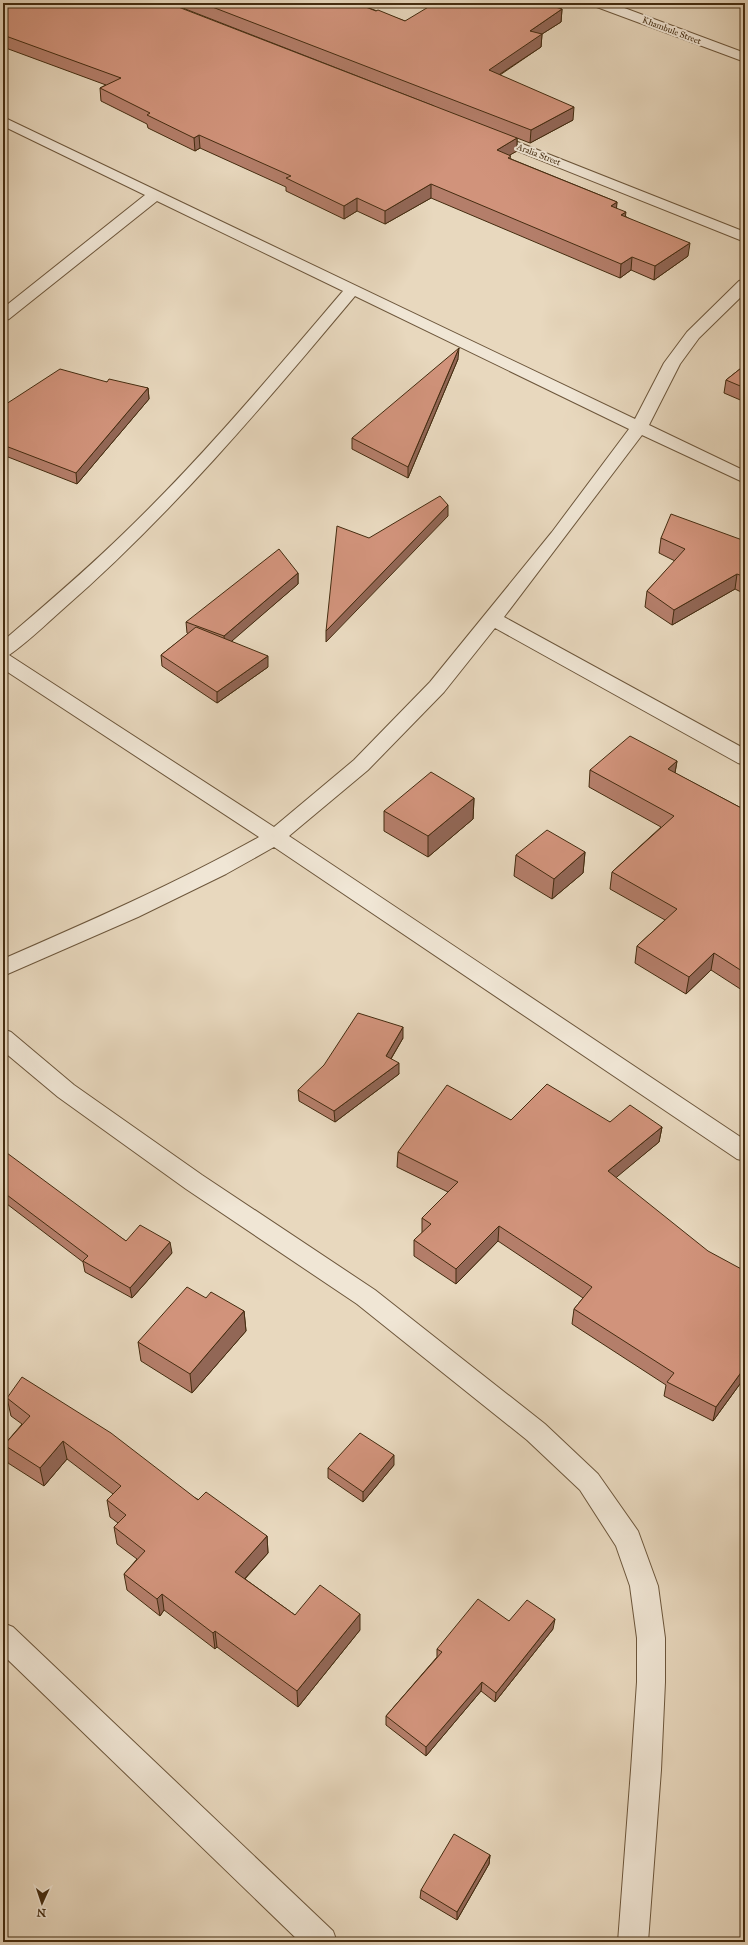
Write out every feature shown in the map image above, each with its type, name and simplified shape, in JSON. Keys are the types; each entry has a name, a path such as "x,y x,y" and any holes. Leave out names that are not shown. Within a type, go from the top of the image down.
{"street":[{"name":"Khambule Street","path":"599,3 735,48 745,58"},
{"path":"3,121 640,426 745,478"},
{"name":"Aralia Street","path":"478,130 745,237"},
{"path":"3,316 155,194"},
{"path":"3,968 130,912 212,873 275,837 362,765 437,687 493,619 558,536 640,426 672,363 693,335 745,284"},
{"path":"3,651 97,570 164,502 256,404 353,289"},
{"path":"493,619 745,758"},
{"path":"3,660 275,837 745,1151"},
{"path":"3,1038 66,1091 194,1182 366,1297 536,1432 589,1482 628,1540 644,1586 651,1638 651,1682 646,1770 633,1942"},
{"path":"3,1636 322,1942"}],"building":[{"path":"3,3 168,3 517,138 497,150 511,156 508,158 617,202 611,206 626,212 621,215 690,243 655,266 632,257 621,264 431,184 385,211 357,198 344,206 286,178 291,176 199,135 194,138 147,115 150,113 100,88 121,78 3,35"},
{"path":"202,3 355,3 376,11 378,10 405,21 435,3 542,3 562,9 530,31 542,34 489,70 574,107 531,130"},
{"path":"459,348 408,467 352,438"},
{"path":"745,365 745,388 726,380"},
{"path":"60,369 107,382 109,379 148,388 76,473 3,445 3,406"},
{"path":"440,496 448,505 326,631 337,526 369,538"},
{"path":"671,514 745,541 745,577 737,574 674,610 647,591 685,549 661,538"},
{"path":"279,549 298,573 224,636 186,622"},
{"path":"196,627 268,656 217,692 161,655"},
{"path":"630,736 677,761 668,769 745,810 743,813 745,814 745,973 714,953 689,977 637,946 677,909 612,872 674,816 590,770"},
{"path":"431,772 474,798 428,836 384,811"},
{"path":"547,830 585,852 554,879 516,855"},
{"path":"358,1013 403,1027 386,1056 399,1063 334,1111 298,1090 324,1065"},
{"path":"547,1084 610,1122 630,1105 662,1127 608,1171 708,1251 745,1271 745,1367 716,1407 667,1382 674,1373 574,1309 592,1287 499,1226 456,1269 414,1240 431,1224 422,1218 458,1182 398,1152 447,1085 511,1120"},
{"path":"7,1153 126,1241 140,1225 170,1242 130,1288 83,1261 88,1256 3,1192 3,1156"},
{"path":"187,1287 206,1298 211,1292 244,1311 190,1374 138,1342"},
{"path":"22,1377 111,1433 198,1500 206,1492 267,1536 235,1572 295,1615 320,1585 360,1614 297,1691 215,1631 213,1633 162,1594 157,1599 124,1574 145,1551 114,1527 126,1515 107,1500 121,1486 63,1441 40,1468 4,1445 30,1416 7,1398"},
{"path":"360,1433 394,1455 363,1492 328,1468"},
{"path":"478,1599 509,1621 527,1600 555,1619 496,1693 482,1682 426,1747 386,1716 442,1652 437,1649"},
{"path":"454,1834 490,1855 457,1912 421,1890"}]}
